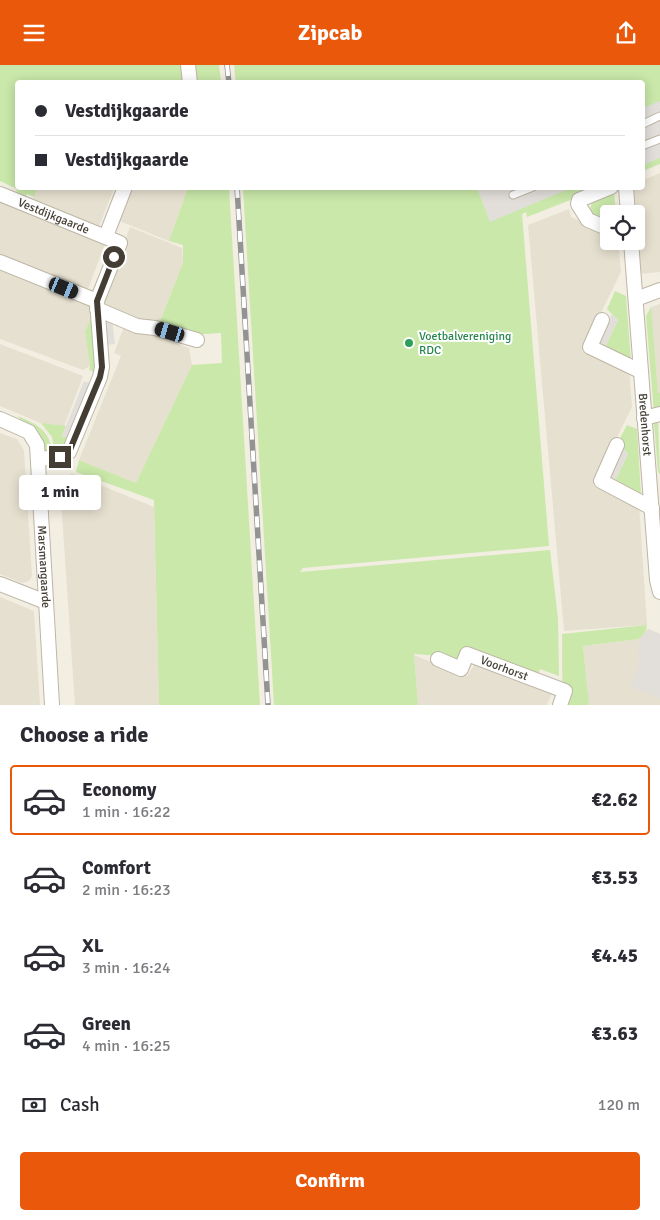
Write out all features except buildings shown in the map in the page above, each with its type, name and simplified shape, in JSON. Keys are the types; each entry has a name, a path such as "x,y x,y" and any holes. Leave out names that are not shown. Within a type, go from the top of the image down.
{"street":[{"path":"188,65 190,80"},
{"path":"38,459 60,457 69,452 100,377 102,367 97,305 120,243 106,236 124,190"},
{"path":"600,225 588,220 578,204 580,200 604,190"},
{"path":"626,190 627,205"},
{"name":"Vestdijkgaarde","path":"0,193 106,236"},
{"name":"Bredenhorst","path":"632,250 644,418 655,488 652,508 657,580 660,592"},
{"path":"0,262 97,305 137,326 156,328 198,341"},
{"path":"636,299 660,290"},
{"path":"602,320 590,347 640,371"},
{"path":"644,418 660,414"},
{"name":"Marsmangaarde","path":"0,419 30,432 37,445 52,705"},
{"path":"617,445 601,481 652,508"},
{"path":"0,584 46,602"},
{"name":"Voorhorst","path":"438,659 461,669 467,655 565,691 560,705"}],"lane":[{"path":"645,122 660,117"},
{"path":"645,145 660,139"},
{"path":"513,195 526,190"}],"shaded area":[{"path":"660,101 660,158 645,164 646,139 645,107"},
{"path":"660,173 660,272 641,274 639,250 645,250 645,205 635,205 634,190 645,190 645,179"},
{"path":"36,190 113,190 98,229 32,202"},
{"path":"128,190 187,190 169,241 117,220"},
{"path":"478,190 566,190 490,222"},
{"path":"0,199 106,241 87,292 0,258"},
{"path":"569,209 571,217 600,230 600,250 619,250 621,272 582,351 629,369 632,407 593,485 639,504 647,625 564,631 528,225"},
{"path":"130,227 182,248 183,263 159,324 145,324 100,306"},
{"path":"0,266 90,302 93,313 85,332 90,366 83,370 0,339"},
{"path":"660,304 660,393 658,393 651,307"},
{"path":"612,314 618,320 604,349 597,345"},
{"path":"112,318 115,344 105,345 102,319"},
{"path":"125,324 189,348 192,365 136,483 79,460 121,356 114,353"},
{"path":"0,344 83,376 62,432 0,406"},
{"path":"84,381 92,384 69,439 62,436"},
{"path":"0,433 17,439 24,451 32,576 29,581 22,583 0,574"},
{"path":"622,447 628,454 614,483 607,480"},
{"path":"71,473 154,507 159,705 75,705 61,500"},
{"path":"0,597 34,611 40,705 0,705"},
{"path":"648,629 660,634 660,705 589,705 583,646 639,639"},
{"path":"648,629 660,634 660,698 631,687 638,670 639,639"},
{"path":"414,655 467,676 477,661 553,690 547,705 418,705"}],"green space":[{"path":"0,65 185,65 186,80 15,80 15,188 0,181"},
{"path":"193,65 219,65 221,80 193,80"},
{"path":"234,65 660,65 660,164 645,170 645,80 236,80"},
{"path":"17,190 36,190 34,197 27,194 25,197 16,193"},
{"path":"187,190 229,190 260,705 159,705 154,500 76,472 79,460 136,483 192,365 222,363 221,333 189,335 159,324 183,263 183,245 169,241"},
{"name":"Voetbalvereniging RDC","path":"243,190 596,190 527,217 526,212 522,214 549,546 303,568 300,572 550,550 558,619 559,676 540,669 538,676 464,647 458,663 440,656 414,654 418,705 274,705"},
{"path":"614,192 615,205 600,205 600,220 589,215 592,201"},
{"path":"615,291 626,296 631,362 604,349 618,320 607,309"},
{"path":"651,307 658,393 660,393 660,411 654,413 646,316"},
{"path":"92,315 96,373 89,370 85,332"},
{"path":"18,416 36,425 45,433 51,444 52,452 48,453 45,450 34,428"},
{"path":"658,422 660,474 658,472 654,423"},
{"path":"41,423 66,426 62,436 69,439 62,450 55,453 52,437"},
{"path":"627,425 637,429 641,496 614,483 628,454 618,442"},
{"path":"647,625 645,634 639,639 583,646 589,705 566,705 562,679 562,634"}],"railway":[{"path":"227,65 229,80"},
{"path":"237,190 268,705"}],"place":[{"name":"Voetbalvereniging RDC","path":"409,343"}],"route":[{"path":"60,457 69,452 73,444 100,377 102,367 97,301 114,257"}]}
